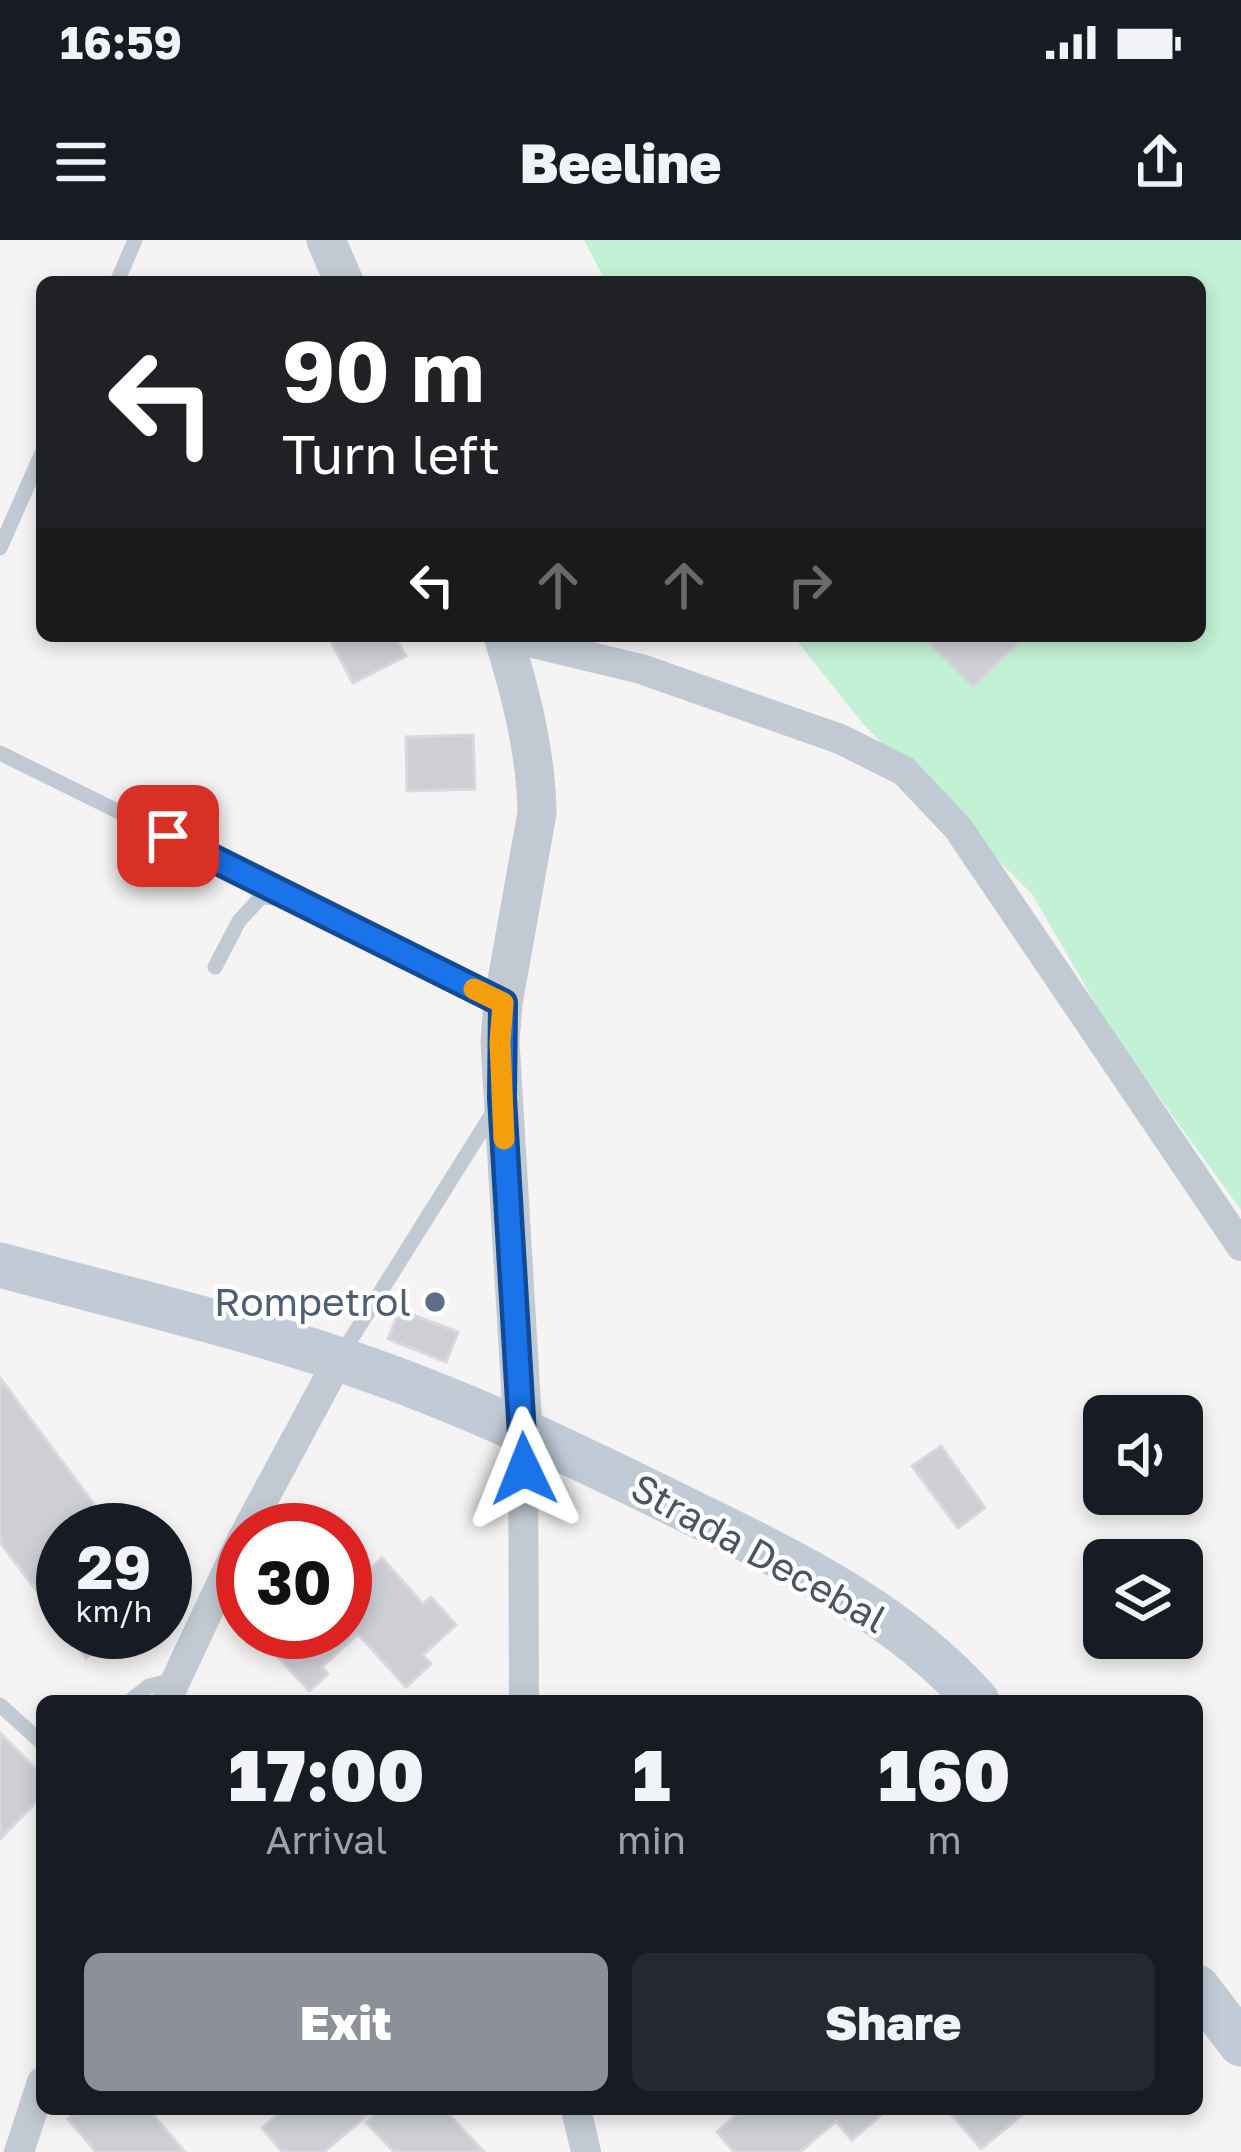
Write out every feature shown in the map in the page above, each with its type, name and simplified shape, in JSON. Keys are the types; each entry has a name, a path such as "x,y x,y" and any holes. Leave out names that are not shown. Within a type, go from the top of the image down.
{"main road":[{"name":"Strada Decebal","path":"0,1264 339,1359 524,1430 795,1563 868,1606 921,1646 971,1695"},
{"path":"1203,1995 1241,2044"}],"street":[{"path":"326,240 341,276"},
{"path":"506,642 532,746 537,812 503,1003 502,1098 524,1430 524,1695"},
{"path":"529,642 641,669 840,739 904,771 958,828 1241,1246"},
{"path":"262,1503 339,1359"},
{"path":"169,1691 216,1594"},
{"path":"19,2152 36,2100"},
{"path":"577,2115 586,2152"}],"lane":[{"path":"120,276 135,240"},
{"path":"0,548 36,466"},
{"path":"0,753 503,1003"},
{"path":"215,967 239,921 261,897 295,898"},
{"path":"339,1359 502,1098"},
{"path":"137,1695 148,1686 169,1691"},
{"path":"0,1705 36,1738"}],"green space":[{"path":"584,240 1241,240 1241,1210 1112,1032 1032,894 864,725 798,642 1206,642 1206,276 603,276"}],"building":[{"path":"331,642 398,642 406,656 353,683"},
{"path":"928,642 1019,642 973,687"},
{"path":"473,735 475,789 407,791 406,737"},
{"path":"400,1310 458,1332 446,1362 388,1339"},
{"path":"0,1378 93,1503 36,1503 36,1590 0,1542"},
{"path":"941,1446 985,1508 958,1528 912,1466"},
{"path":"382,1558 423,1604 431,1597 456,1625 423,1655 431,1664 406,1687 372,1649 372,1568"},
{"path":"280,1659 331,1659 322,1667 328,1674 309,1691"},
{"path":"0,1733 36,1769 36,1802 0,1839"},
{"path":"73,2115 153,2115 185,2152 96,2152 68,2119"},
{"path":"277,2115 367,2115 324,2152 282,2152 262,2128"},
{"path":"374,2115 450,2115 484,2152 394,2152 366,2122"},
{"path":"736,2115 881,2115 852,2140 836,2121 800,2152 734,2152 717,2132"},
{"path":"952,2115 1022,2115 981,2149"}],"slow traffic":[{"path":"474,989 503,1003 504,1139"}],"place":[{"name":"Rompetrol","path":"435,1302"}],"route":[{"path":"168,836 503,1003 502,1098 524,1469"}]}
